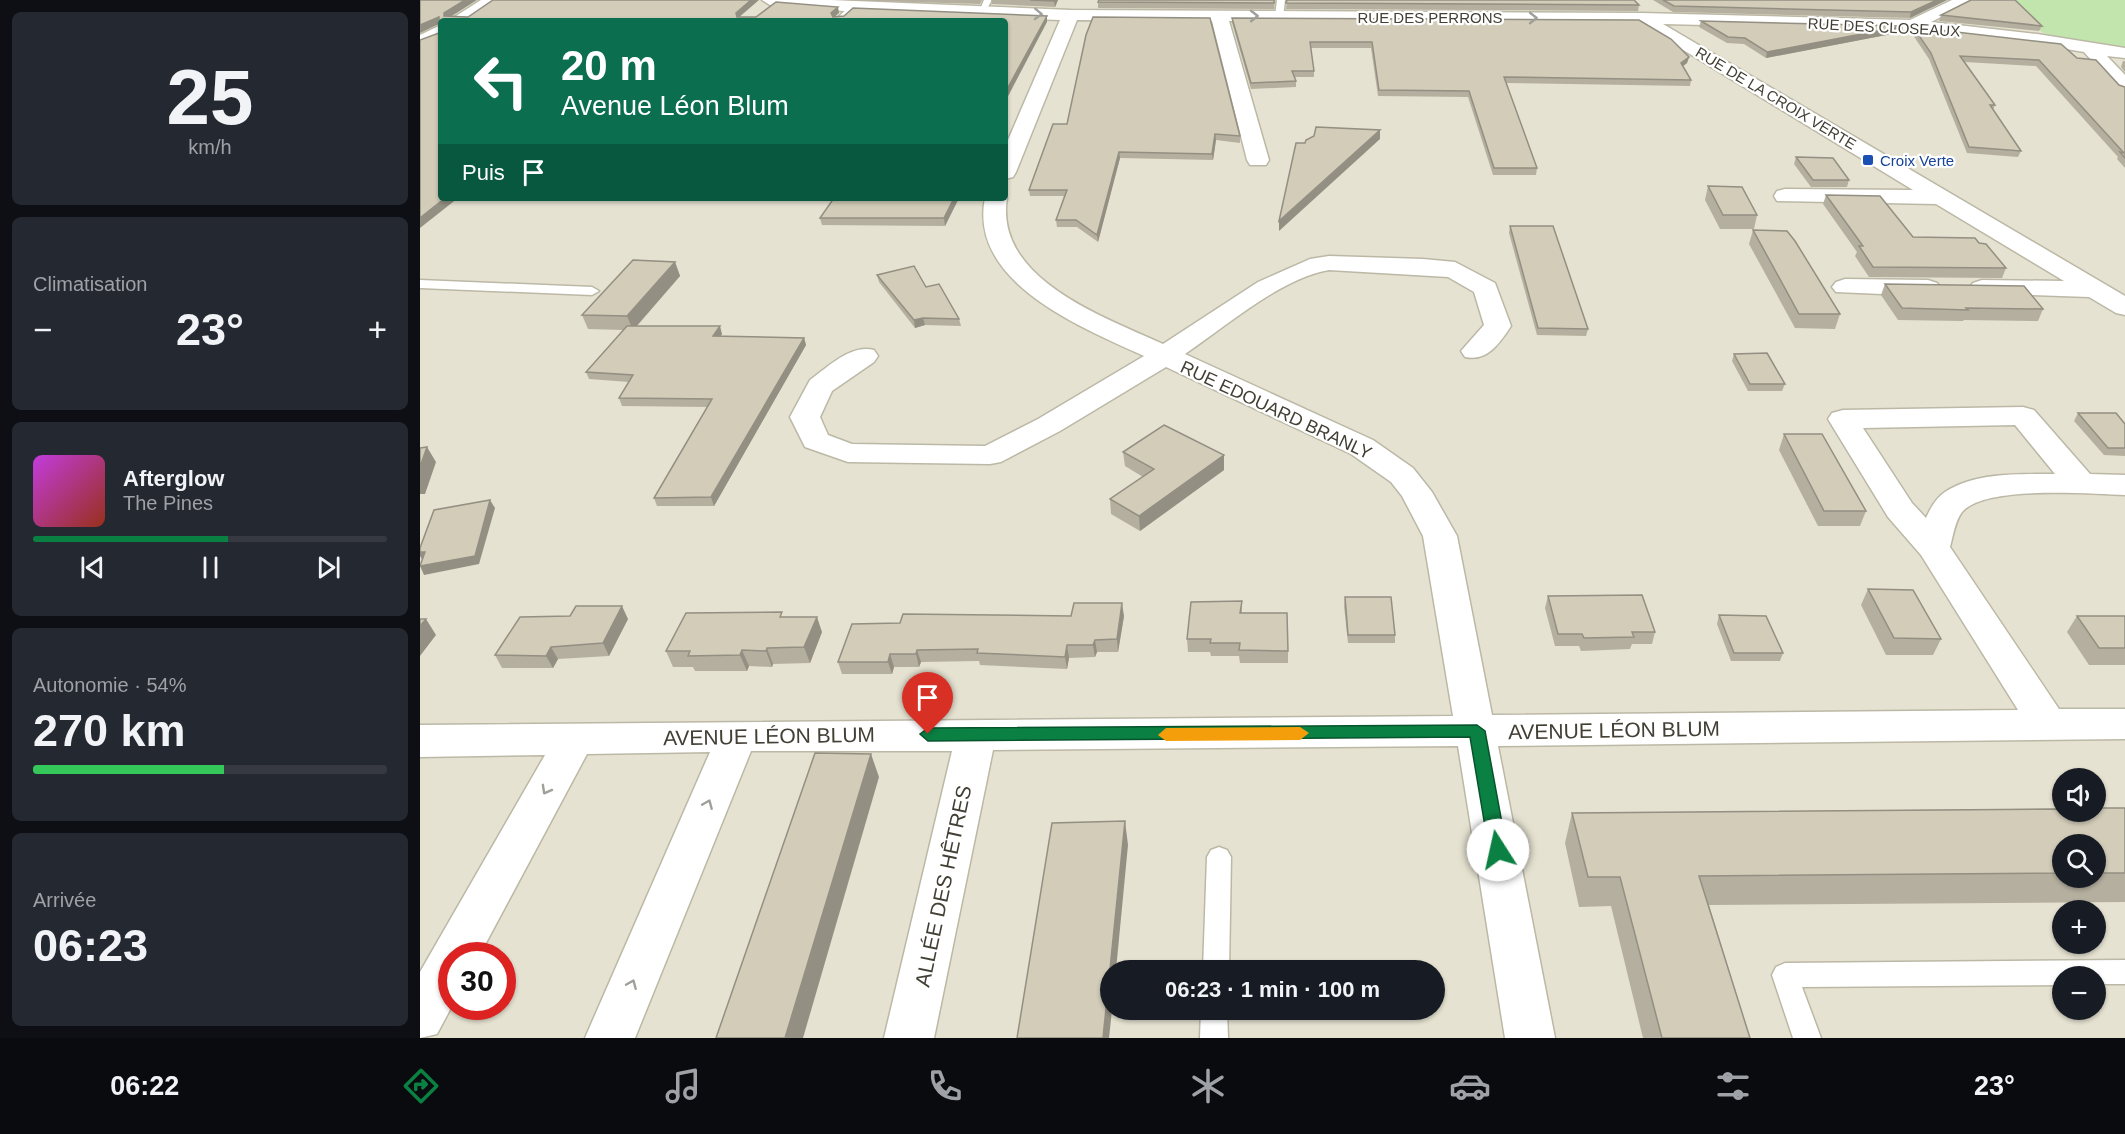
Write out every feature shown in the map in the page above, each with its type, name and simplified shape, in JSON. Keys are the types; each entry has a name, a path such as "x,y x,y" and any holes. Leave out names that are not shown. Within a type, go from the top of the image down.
{"street":[{"path":"462,18 493,0"},
{"path":"756,14 772,0"},
{"name":"RUE DES PERRONS","path":"772,0 854,7 985,6 1071,15 1219,16 1280,8 1641,18"},
{"name":"RUE DE LA CROIX VERTE","path":"1608,0 2125,307"},
{"path":"1913,25 1938,11 1967,0"},
{"name":"RUE DES CLOSEAUX","path":"1641,18 1759,14 1913,25 2125,53"},
{"path":"1008,165 1071,15"},
{"path":"1219,16 1258,160"},
{"path":"420,42 438,32"},
{"path":"2089,47 2125,86"},
{"path":"1785,196 1940,197"},
{"name":"RUE EDOUARD BRANLY","path":"995,201 993,215 999,242 1024,277 1073,313 1163,357 1362,447 1402,475 1416,492 1440,536 1477,731 1530,1038"},
{"name":"RUE EDOUARD BRANLY","path":"864,356 820,386 805,417 816,441 848,453 990,454 1049,425 1163,357 1267,287 1310,266 1329,263 1423,266 1455,270 1486,288 1498,326 1475,351"},
{"name":"RUE DE LA CROIX VERTE","path":"1845,287 2094,289"},
{"path":"2048,725 1933,548 1900,510 1843,418 2023,416 2082,485"},
{"path":"1933,548 1941,519 1958,499 1995,486 2125,485"},
{"name":"AVENUE LÉON BLUM","path":"420,741 737,736 2125,724"},
{"name":"ALLÉE DES HÊTRES","path":"909,1038 976,734"},
{"path":"610,1038 737,736"},
{"path":"462,942 575,738"},
{"path":"420,1018 438,986"}],"lane":[{"path":"842,18 854,7"},
{"path":"422,291 592,291"},
{"path":"1216,960 1219,857"},
{"path":"1807,1038 1785,975 2125,972"},
{"path":"1214,1038 1215,1020"}],"shaded area":[{"path":"420,0 1990,0 2125,49 2125,1038 420,1038"}],"green space":[{"path":"1990,0 2125,0 2125,49 2049,36"}],"building":[{"path":"420,0 465,0 444,13 444,16 468,17 493,0 751,0 736,13 737,17 756,17 776,2 838,7 831,13 833,17 844,16 853,8 1047,16 1008,88 1008,18 439,17 420,25"},
{"path":"1099,0 1274,0 1274,3 1098,2"},
{"path":"1287,0 1634,0 1639,5 1286,3"},
{"path":"1663,0 1937,0 1911,12 1674,6"},
{"path":"1971,0 2015,0 2042,26 1941,15"},
{"path":"1093,17 1210,18 1240,136 1215,134 1212,154 1119,152 1097,235 1076,220 1056,220 1067,190 1029,190 1053,124 1067,124 1086,35"},
{"path":"1232,18 1639,20 1671,39 1689,57 1681,63 1691,80 1504,77 1537,168 1494,168 1469,91 1379,90 1372,42 1310,42 1314,71 1292,71 1296,81 1251,83"},
{"path":"1701,21 1903,26 1767,52 1745,38 1728,37"},
{"path":"1913,27 2061,44 2077,58 2096,60 2119,85 2125,87 2125,158 2120,152 2124,153 2039,60 1960,56 1995,105 1990,105 2021,151 1969,147 1931,53"},
{"path":"438,33 438,201 441,201 420,218 420,40"},
{"path":"1316,127 1380,130 1279,221 1296,143 1305,143 1314,136"},
{"path":"1796,157 1833,158 1849,180 1813,180"},
{"path":"1708,186 1742,187 1757,215 1723,215"},
{"path":"1826,195 1880,196 1913,237 1975,238 1979,243 1986,244 2006,268 1873,267 1859,246 1863,246"},
{"path":"832,201 952,201 944,218 820,218"},
{"path":"1510,226 1553,226 1588,329 1538,328"},
{"path":"1753,230 1787,231 1840,314 1799,314"},
{"path":"633,260 675,262 627,316 582,315"},
{"path":"914,266 926,287 939,284 959,319 914,320 877,275"},
{"path":"1885,284 2024,286 2043,309 1902,308"},
{"path":"627,326 720,326 713,336 804,338 711,497 654,498 712,399 619,398 633,375 586,372"},
{"path":"1767,353 1785,384 1750,384 1734,354"},
{"path":"2078,413 2116,413 2125,424 2125,448 2108,448"},
{"path":"1164,425 1224,455 1139,516 1110,499 1154,469 1123,452"},
{"path":"1784,434 1822,434 1866,511 1824,511"},
{"path":"427,447 420,467 420,448"},
{"path":"490,500 475,556 420,566 425,552 420,552 420,548 434,510"},
{"path":"1868,589 1913,590 1941,639 1894,638"},
{"path":"1642,595 1655,632 1632,632 1634,637 1584,638 1582,634 1558,634 1548,596"},
{"path":"1345,597 1391,597 1395,635 1348,635"},
{"path":"1242,601 1240,613 1287,613 1288,651 1239,650 1240,643 1210,643 1211,639 1187,639 1191,602"},
{"path":"1074,603 1122,603 1117,639 1095,640 1093,645 1067,645 1065,657 977,653 978,649 917,650 916,654 890,654 888,662 838,662 852,624 900,623 903,614 1071,616"},
{"path":"576,606 622,606 603,643 551,647 546,656 495,655 520,617 570,616"},
{"path":"782,612 780,617 817,617 804,647 767,648 766,651 742,650 740,655 688,656 690,651 666,651 686,613"},
{"path":"1719,615 1766,616 1783,653 1734,653"},
{"path":"2077,616 2125,616 2125,648 2099,648"},
{"path":"815,753 871,754 785,1038 716,1038"},
{"path":"2106,808 2125,808 2125,873 2106,873 2106,834 2052,834 2052,873 1699,876 1750,1038 1662,1038 1620,877 1588,877 1572,813 2052,809 2052,822 2106,822"},
{"path":"1125,821 1111,960 1100,960 1100,1020 1105,1020 1103,1038 1017,1038 1052,823"}],"slow traffic":[{"path":"1166,735 1300,733"}],"place":[{"name":"Croix Verte","path":"1868,160"}],"route":[{"path":"928,734 1172,735 1477,731 1498,850"}]}
